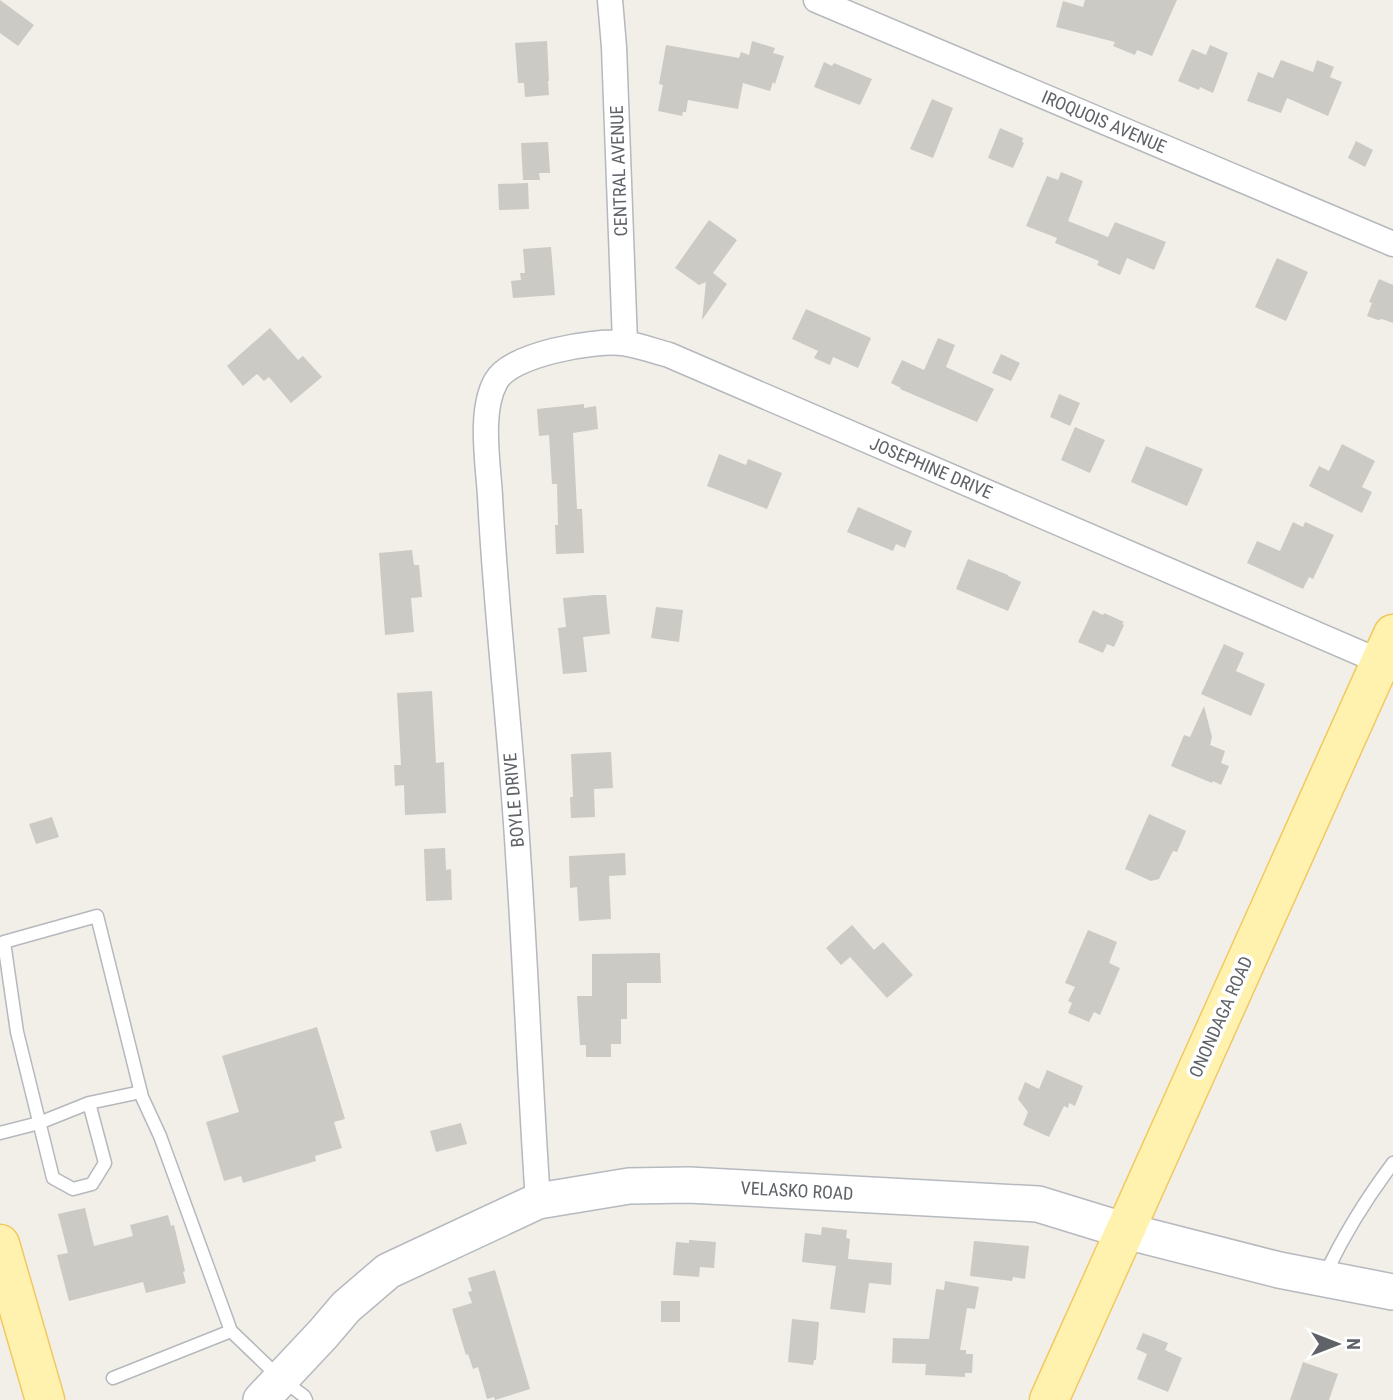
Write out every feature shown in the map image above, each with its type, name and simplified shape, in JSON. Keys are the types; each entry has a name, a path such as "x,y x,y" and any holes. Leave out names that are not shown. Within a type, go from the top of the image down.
{"main road":[{"name":"ONONDAGA ROAD","path":"1049,1400 1387,648"},
{"path":"0,1244 45,1400"}],"street":[{"name":"CENTRAL AVENUE","path":"610,0 625,343"},
{"name":"IROQUOIS AVENUE","path":"816,0 1393,244"},
{"name":"JOSEPHINE DRIVE","path":"488,399 497,379 517,363 539,354 602,342 625,343 669,355 1387,648"},
{"name":"BOYLE DRIVE","path":"488,399 486,418 492,531 518,853 538,1201"},
{"name":"VELASKO ROAD","path":"283,1393 323,1334 346,1307 388,1271 538,1201 629,1185 759,1188 1038,1204 1126,1231 1279,1270 1393,1292"}],"lane":[{"path":"89,1103 105,1163 92,1184 73,1189 53,1178 17,1032 4,942 97,916 141,1091 231,1331 283,1393"},
{"path":"0,1133 39,1123 89,1103 141,1091"},
{"path":"1324,1278 1347,1230 1393,1163"},
{"path":"113,1378 231,1331"}],"building":[{"path":"0,0 34,25 18,46 0,33"},
{"path":"1085,0 1177,0 1152,56 1137,50 1135,55 1113,46 1115,42 1056,27 1063,1 1083,7"},
{"path":"547,41 549,95 525,97 524,83 518,83 515,43"},
{"path":"752,41 775,48 773,53 784,56 770,91 743,83 738,109 688,100 686,112 683,112 682,116 658,111 663,85 659,84 666,45 739,58 741,52 749,55"},
{"path":"1210,45 1228,53 1213,93 1178,81 1192,49 1206,55"},
{"path":"1281,60 1313,72 1317,60 1334,67 1330,77 1342,82 1328,116 1287,98 1281,113 1247,101 1258,72 1273,78"},
{"path":"824,62 832,66 834,63 872,79 860,105 814,87"},
{"path":"932,99 953,108 933,158 910,149"},
{"path":"1000,128 1023,138 1024,143 1013,168 988,158"},
{"path":"1356,141 1373,150 1365,167 1348,158"},
{"path":"548,142 550,173 539,173 540,180 523,180 521,143"},
{"path":"1061,172 1083,181 1068,221 1108,237 1115,222 1166,242 1154,270 1127,258 1120,275 1097,265 1099,261 1055,243 1057,238 1026,226 1047,176 1058,180"},
{"path":"528,183 529,209 499,210 498,184"},
{"path":"709,220 737,240 713,273 727,284 702,320 706,282 699,285 675,268"},
{"path":"551,247 555,295 513,298 511,281 521,280 520,273 525,273 523,249"},
{"path":"1277,258 1308,272 1286,321 1255,307"},
{"path":"1379,279 1393,285 1393,323 1367,316 1372,303 1369,302"},
{"path":"806,309 871,338 858,368 833,357 830,365 814,358 818,351 792,339"},
{"path":"270,328 298,360 303,356 322,377 291,403 269,377 264,381 257,374 243,386 227,366"},
{"path":"938,338 955,345 946,367 994,389 977,422 891,383 902,360 924,370"},
{"path":"1001,354 1020,363 1011,381 992,373"},
{"path":"1059,394 1080,403 1070,426 1050,417"},
{"path":"584,404 584,408 596,406 598,429 573,433 577,509 582,509 584,553 556,554 557,484 552,484 549,435 539,436 537,409"},
{"path":"1075,427 1105,440 1090,473 1061,460"},
{"path":"1342,444 1375,461 1362,487 1372,492 1362,513 1309,486 1319,466 1329,471"},
{"path":"1146,446 1203,469 1187,506 1131,482"},
{"path":"719,454 746,465 748,459 782,473 767,509 707,486"},
{"path":"858,507 912,531 905,548 896,544 893,551 847,532"},
{"path":"1293,522 1303,527 1305,522 1334,535 1313,579 1309,577 1303,589 1247,563 1257,541 1280,551"},
{"path":"412,550 414,565 419,565 422,597 411,598 414,632 385,635 379,553"},
{"path":"968,559 1021,582 1008,611 956,589"},
{"path":"606,595 610,634 583,637 587,672 563,674 558,628 566,627 563,598"},
{"path":"656,607 683,610 679,642 651,638"},
{"path":"1093,610 1124,622 1114,647 1107,644 1103,653 1078,642"},
{"path":"1224,644 1244,653 1236,671 1265,684 1251,716 1201,694"},
{"path":"432,691 436,763 444,762 446,813 405,815 404,785 395,786 394,765 401,765 397,693"},
{"path":"1204,706 1212,737 1210,745 1225,751 1221,763 1229,766 1221,785 1171,766 1184,735 1190,737"},
{"path":"611,752 613,788 594,789 595,817 571,818 571,754"},
{"path":"1149,814 1186,831 1177,852 1173,851 1159,879 1151,881 1125,869"},
{"path":"52,817 59,837 36,844 29,824"},
{"path":"445,848 446,870 451,869 452,900 426,901 424,849"},
{"path":"625,853 626,875 609,876 611,919 579,921 577,887 570,888 569,856"},
{"path":"852,925 874,950 883,942 913,975 887,998 850,957 841,965 826,948"},
{"path":"1088,930 1117,942 1109,963 1120,968 1100,1015 1094,1012 1089,1022 1068,1013 1072,1003 1068,1001 1075,987 1065,983"},
{"path":"660,953 661,983 627,983 627,1019 621,1019 621,1044 611,1044 611,1057 586,1057 586,1045 580,1045 577,996 592,996 592,954"},
{"path":"317,1027 345,1119 334,1122 342,1148 315,1156 316,1161 243,1183 241,1176 224,1181 206,1122 239,1112 222,1056"},
{"path":"1047,1070 1083,1086 1075,1106 1069,1103 1068,1108 1064,1106 1049,1137 1023,1125 1028,1112 1018,1099 1025,1082 1039,1089"},
{"path":"461,1123 467,1144 436,1152 430,1131"},
{"path":"85,1208 94,1246 133,1236 130,1225 168,1215 171,1226 174,1225 186,1283 146,1293 143,1282 69,1301 57,1255 68,1253 58,1214"},
{"path":"822,1227 847,1230 846,1238 850,1239 848,1259 892,1263 891,1285 869,1283 865,1313 830,1309 836,1266 802,1262 805,1233 821,1235"},
{"path":"689,1240 716,1242 714,1268 700,1267 699,1277 673,1275 676,1242 689,1243"},
{"path":"974,1241 1029,1246 1025,1279 1013,1277 1012,1281 970,1276"},
{"path":"495,1270 530,1389 495,1400 494,1397 487,1399 478,1367 473,1369 468,1354 466,1355 452,1309 472,1303 468,1292 472,1291 468,1278"},
{"path":"945,1281 979,1287 975,1309 967,1308 960,1350 973,1354 972,1373 965,1373 965,1377 925,1375 926,1364 892,1363 893,1338 929,1339 936,1289 944,1290"},
{"path":"661,1301 680,1301 680,1322 661,1322"},
{"path":"792,1319 819,1322 816,1360 813,1365 788,1362"},
{"path":"1143,1333 1168,1343 1165,1350 1182,1358 1168,1392 1137,1379 1147,1354 1136,1349"},
{"path":"1303,1362 1338,1374 1329,1400 1290,1400"}]}
